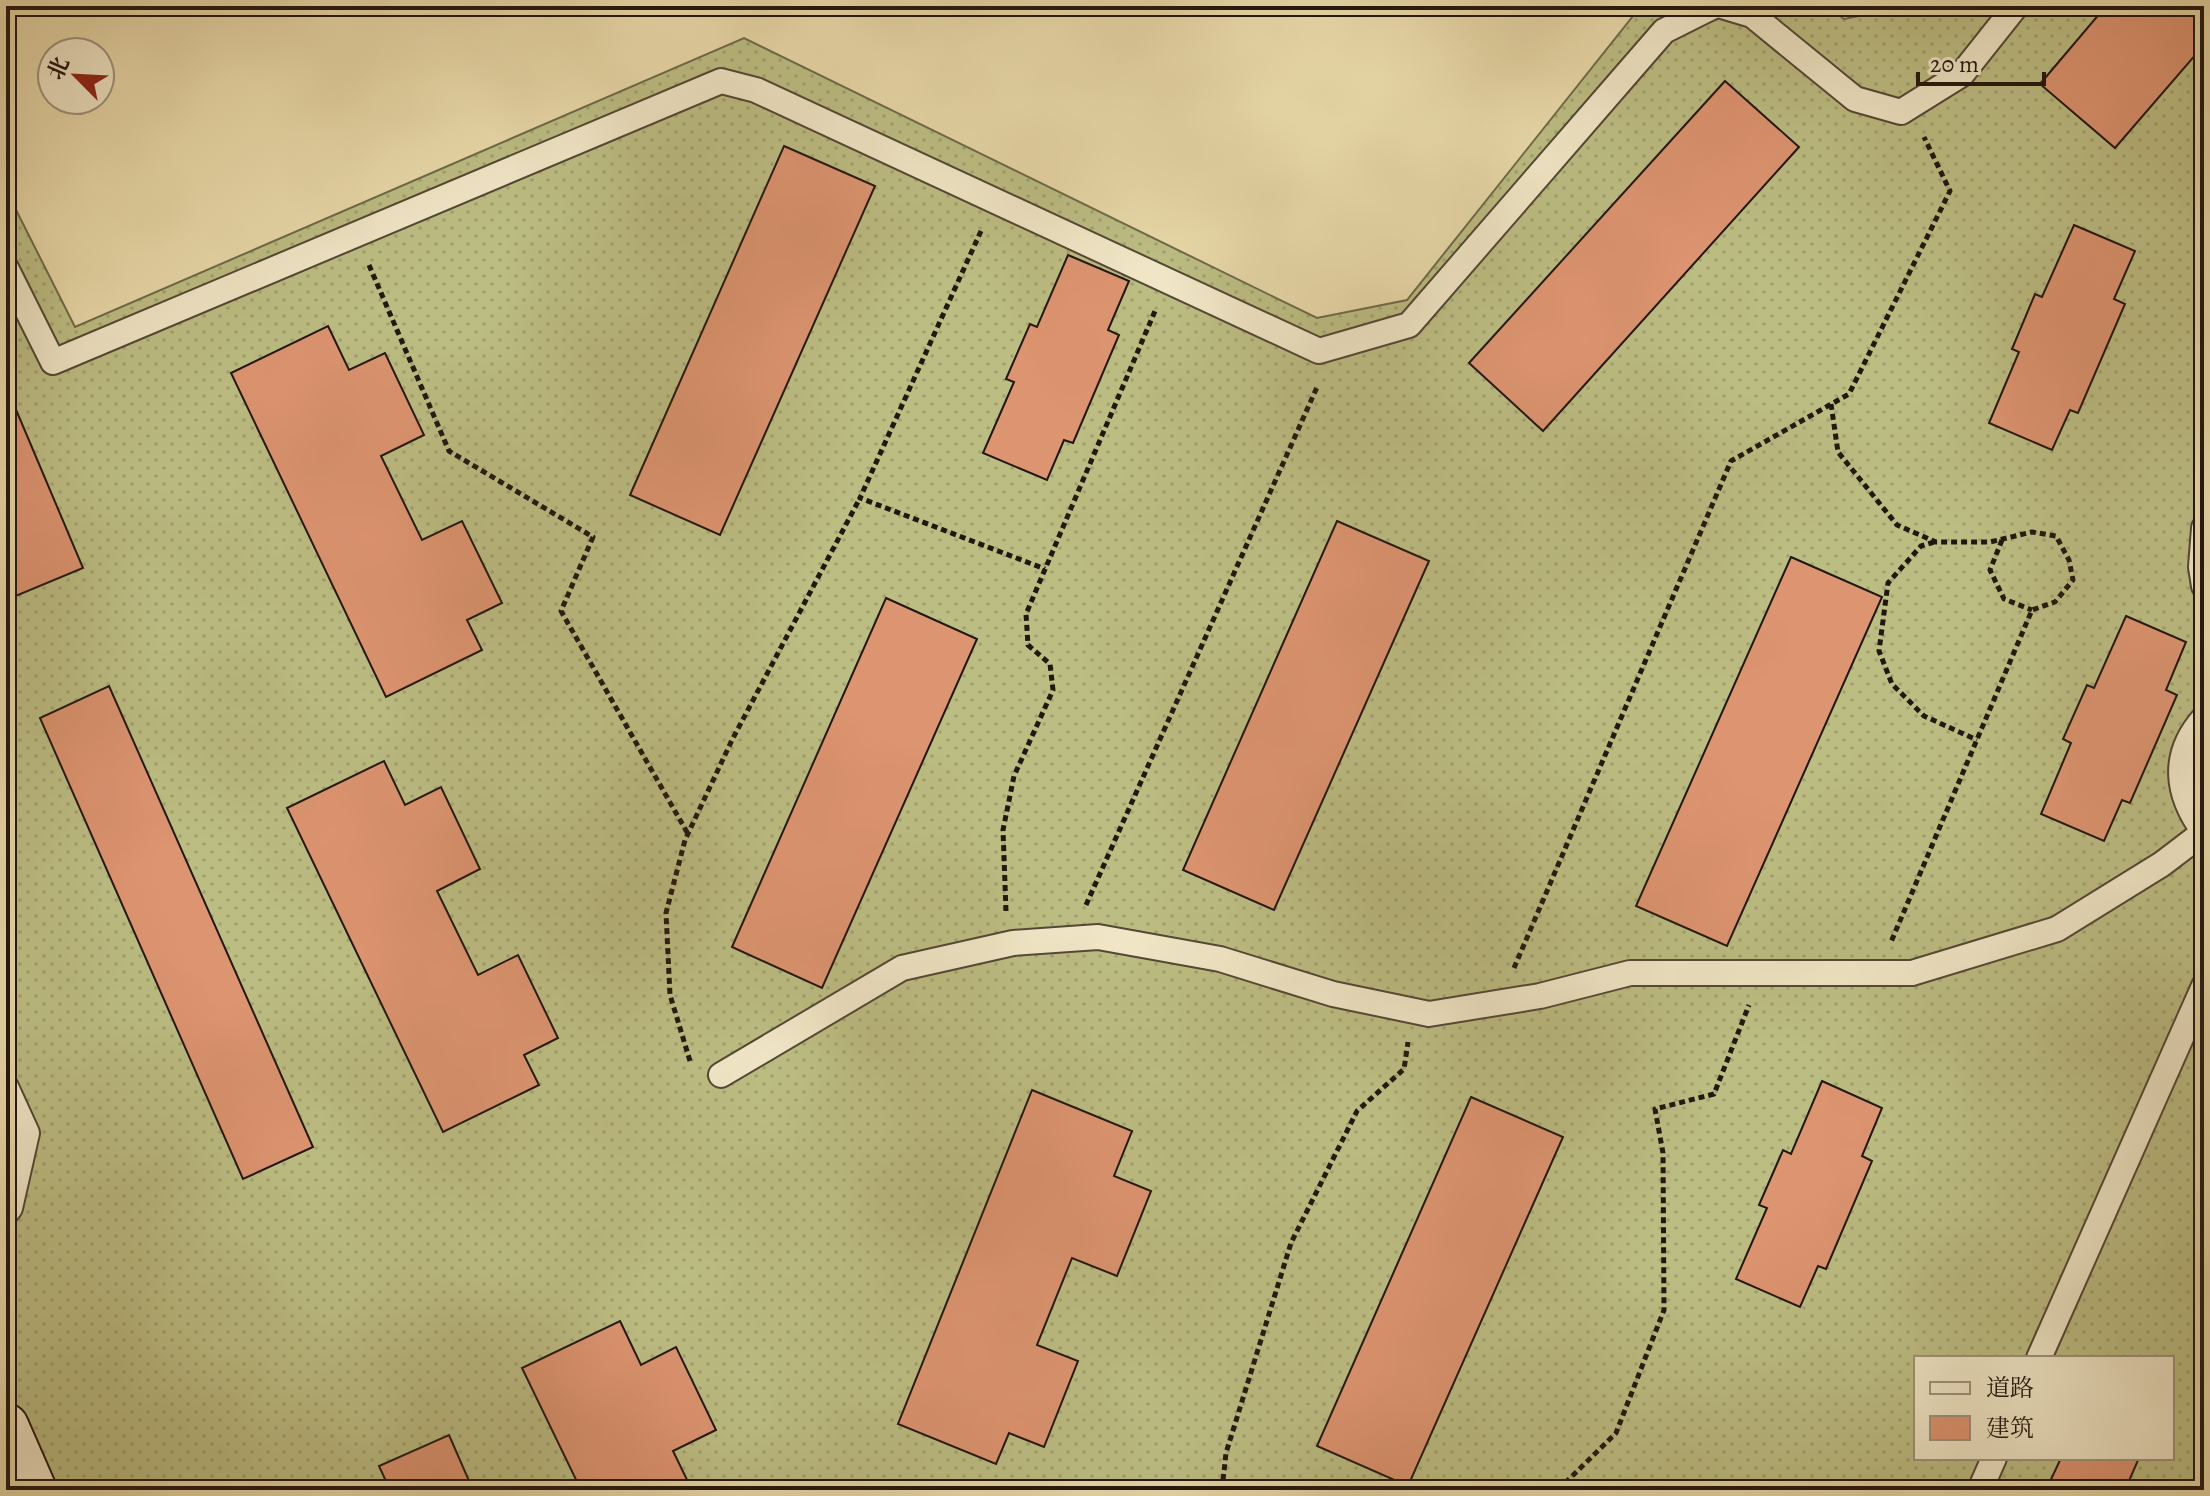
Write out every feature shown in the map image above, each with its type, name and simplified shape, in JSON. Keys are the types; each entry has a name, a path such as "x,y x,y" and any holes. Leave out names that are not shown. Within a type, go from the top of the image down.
{"main road":[{"path":"6,1426 34,1490"}],"lane":[{"path":"6,268 53,362 721,81 756,90 1319,351 1409,325 1664,31 1714,6"},
{"path":"1722,6 1752,15 1855,99 1901,112 1962,74 2016,6"},
{"path":"2204,528 2201,567 2204,586"},
{"path":"721,1075 902,968 1007,944 1098,937 1220,959 1333,994 1429,1014 1540,996 1630,973 1912,973 2057,929 2162,864 2204,832 2188,809 2180,782 2183,755 2193,730 2204,718"},
{"path":"2040,1356 2204,986"},
{"path":"6,1087 27,1133 10,1208 6,1213"},
{"path":"1980,1490 1993,1460"}],"path":[{"path":"1499,1002 1731,461 1849,394 1950,191 1914,116 1912,105"},
{"path":"692,1070 670,995 666,913 688,834 732,740 860,498 995,200"},
{"path":"356,234 449,451 593,537 561,611 688,834"},
{"path":"1007,944 1003,830 1014,776 1053,690 1050,664 1028,645 1026,614 1168,281"},
{"path":"1071,939 1335,346"},
{"path":"1831,404 1838,452 1897,525 1936,542"},
{"path":"860,498 1045,569"},
{"path":"1977,740 1924,716 1892,684 1879,651 1888,583 1921,546 1936,542 2002,540 2032,532 2056,536 2069,560 2073,580 2055,602 2032,610 2004,599 1990,570 2002,540"},
{"path":"1878,973 2032,610"},
{"path":"1558,1490 1616,1433 1664,1310 1663,1153 1655,1109 1714,1094 1759,972"},
{"path":"1222,1490 1226,1453 1291,1243 1357,1111 1404,1069 1412,1010"}],"green space":[{"path":"1641,6 1826,6 1844,19 1910,6 2204,6 2204,1490 34,1490 6,1427 6,1213 27,1134 6,1087 6,190 75,327 744,38 1317,318 1407,300"}],"building":[{"path":"2106,6 2204,6 2204,45 2115,148 2040,84"},
{"path":"1725,81 1799,147 1543,431 1469,363"},
{"path":"784,146 875,186 720,535 630,495"},
{"path":"2074,225 2135,251 2114,299 2125,304 2078,413 2070,410 2052,450 1989,423 2019,352 2012,349 2035,294 2042,297"},
{"path":"1068,255 1129,281 1108,330 1119,335 1073,443 1064,440 1047,480 983,453 1014,382 1006,379 1030,324 1037,327"},
{"path":"328,326 349,370 385,353 424,435 381,456 422,540 462,521 502,603 467,620 482,650 386,697 231,373"},
{"path":"6,386 83,568 6,600"},
{"path":"1337,521 1429,561 1274,910 1183,870"},
{"path":"1791,557 1882,597 1727,946 1636,906"},
{"path":"886,598 977,639 822,988 732,947"},
{"path":"2126,616 2186,642 2166,690 2177,695 2130,803 2122,800 2104,841 2041,814 2071,743 2063,739 2087,685 2094,688"},
{"path":"109,686 313,1147 243,1179 40,718"},
{"path":"384,761 405,805 441,787 480,869 437,891 478,975 518,955 558,1038 524,1055 539,1085 443,1132 287,808"},
{"path":"1822,1081 1882,1108 1862,1156 1872,1161 1826,1269 1818,1266 1800,1307 1736,1279 1767,1208 1759,1205 1783,1150 1791,1154"},
{"path":"1032,1090 1132,1131 1114,1176 1151,1191 1117,1276 1072,1258 1037,1345 1078,1361 1044,1447 1009,1433 996,1464 898,1424"},
{"path":"1471,1097 1563,1137 1408,1486 1317,1446"},
{"path":"620,1321 641,1365 676,1347 716,1430 673,1451 692,1490 581,1490 522,1368"},
{"path":"449,1435 473,1490 390,1490 379,1466"},
{"path":"2060,1460 2138,1460 2125,1490 2046,1490"}]}
